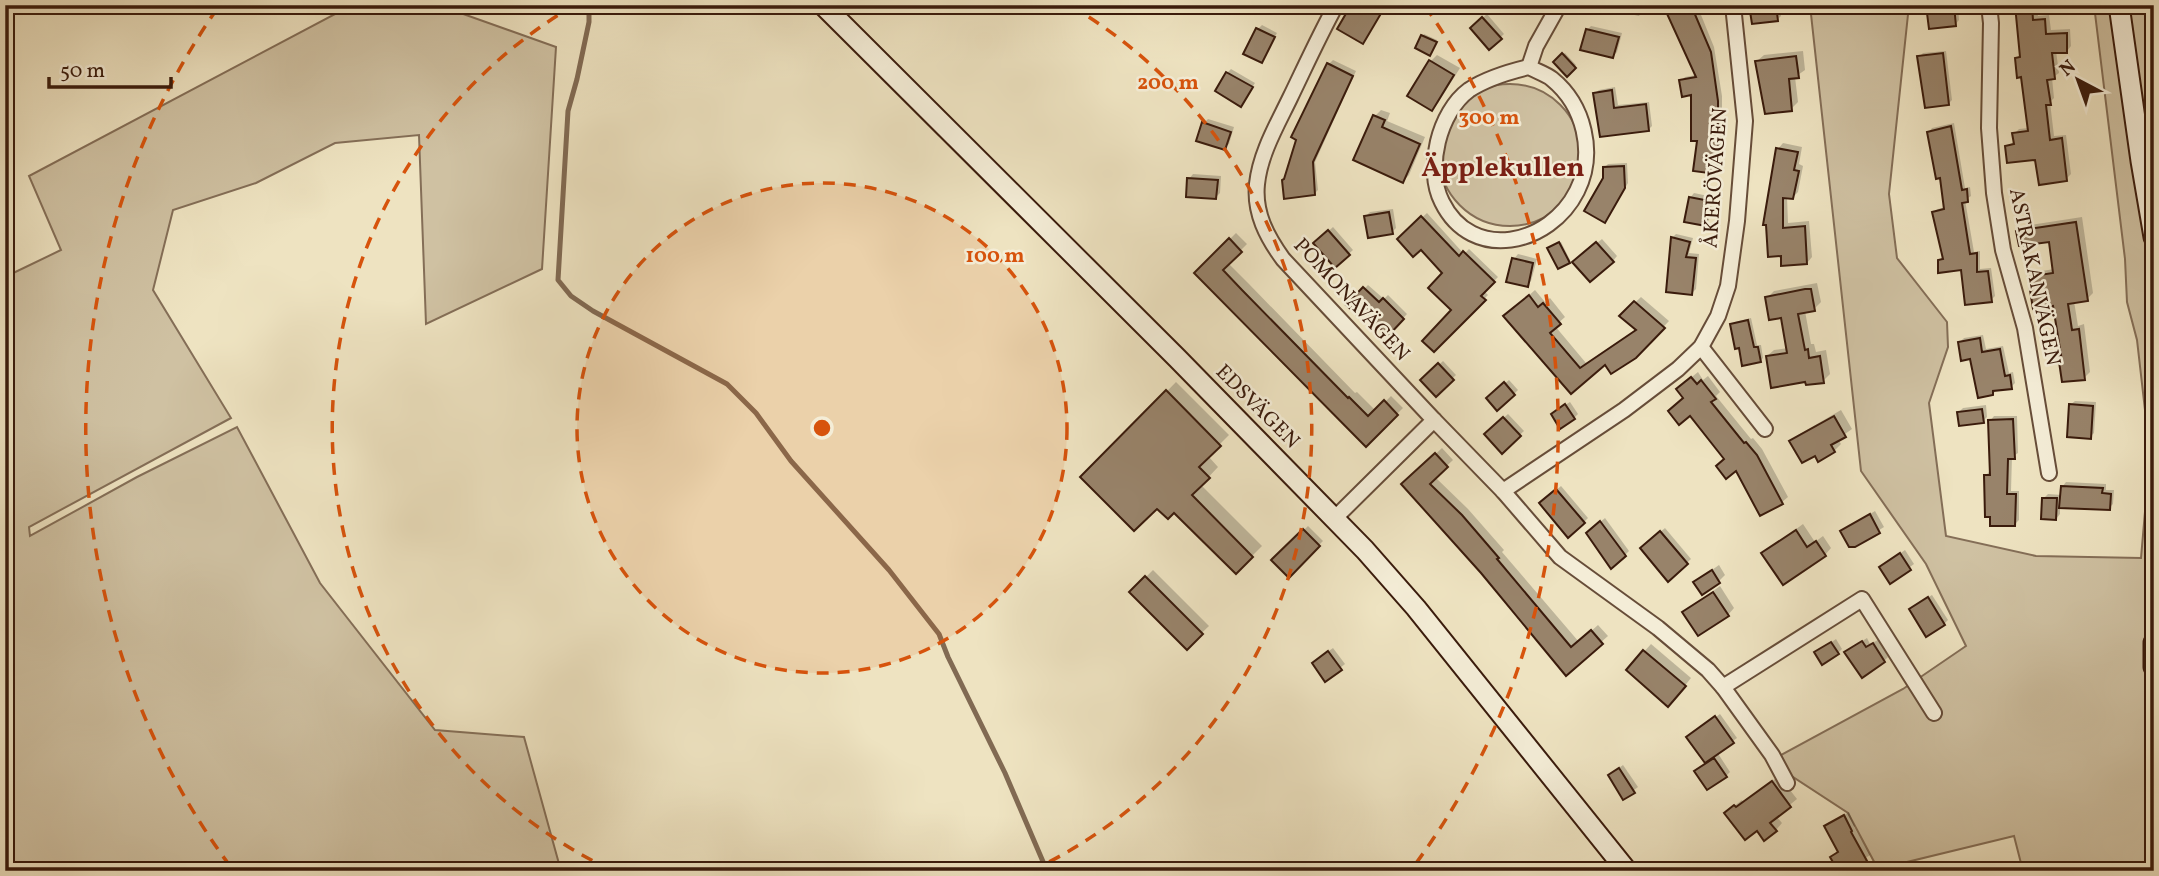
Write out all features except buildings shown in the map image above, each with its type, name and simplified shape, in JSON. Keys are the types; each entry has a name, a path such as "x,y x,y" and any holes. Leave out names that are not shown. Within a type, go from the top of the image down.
{"street":[{"name":"EDSVÄGEN","path":"823,5 1335,518 1416,608 1627,871"},
{"name":"POMONAVÄGEN","path":"1336,5 1270,139 1261,163 1257,184 1261,219 1266,235 1283,259 1503,491 1560,557 1658,628 1708,670 1772,755 1787,783"},
{"path":"1529,67 1536,46 1559,5"},
{"name":"ÅKERÖVÄGEN","path":"1503,491 1624,410 1678,369 1701,347 1718,316 1728,286 1737,221 1745,121 1733,5"},
{"name":"ASTRAKANVÄGEN","path":"1989,5 1992,23 1989,128 1994,192 2003,250 2025,328 2049,473"},
{"path":"2119,5 2154,237"},
{"path":"1529,67 1551,78 1573,101 1585,131 1586,163 1577,191 1556,218 1530,234 1509,242 1489,241 1464,230 1448,215 1438,195 1434,170 1438,141 1448,116 1468,91 1501,74 1529,67"},
{"path":"1701,347 1765,429"},
{"path":"1335,518 1434,420"},
{"path":"1723,687 1863,599 1934,713"},
{"path":"2154,643 2154,667"}],"shaded area":[{"path":"352,5 438,5 556,47 542,269 426,324 419,135 335,143 256,183 173,210 153,290 231,418 29,527 30,536 137,477 237,427 320,583 435,730 524,737 561,871 5,871 5,277 61,250 29,176"},
{"path":"1810,5 1909,5 1889,194 1897,258 1947,322 1948,347 1929,403 1946,536 2036,556 2141,558 2150,454 2137,340 2127,302 2125,259 2094,5 2154,5 2154,871 2023,871 2014,836 1878,869 1848,813 1787,773 1779,756 1903,689 1966,646 1926,564 1861,471"},
{"path":"1510,84 1537,89 1560,105 1576,128 1581,155 1576,182 1560,205 1537,221 1510,226 1483,221 1460,205 1444,182 1439,155 1444,128 1460,105 1483,89"}],"waterway":[{"path":"589,5 589,22 568,111 558,280 571,296 593,311 727,384 756,413 791,461 889,570 939,634 1005,773 1047,871"}],"district":[{"name":"Äpplekullen","path":"1503,168"}]}
